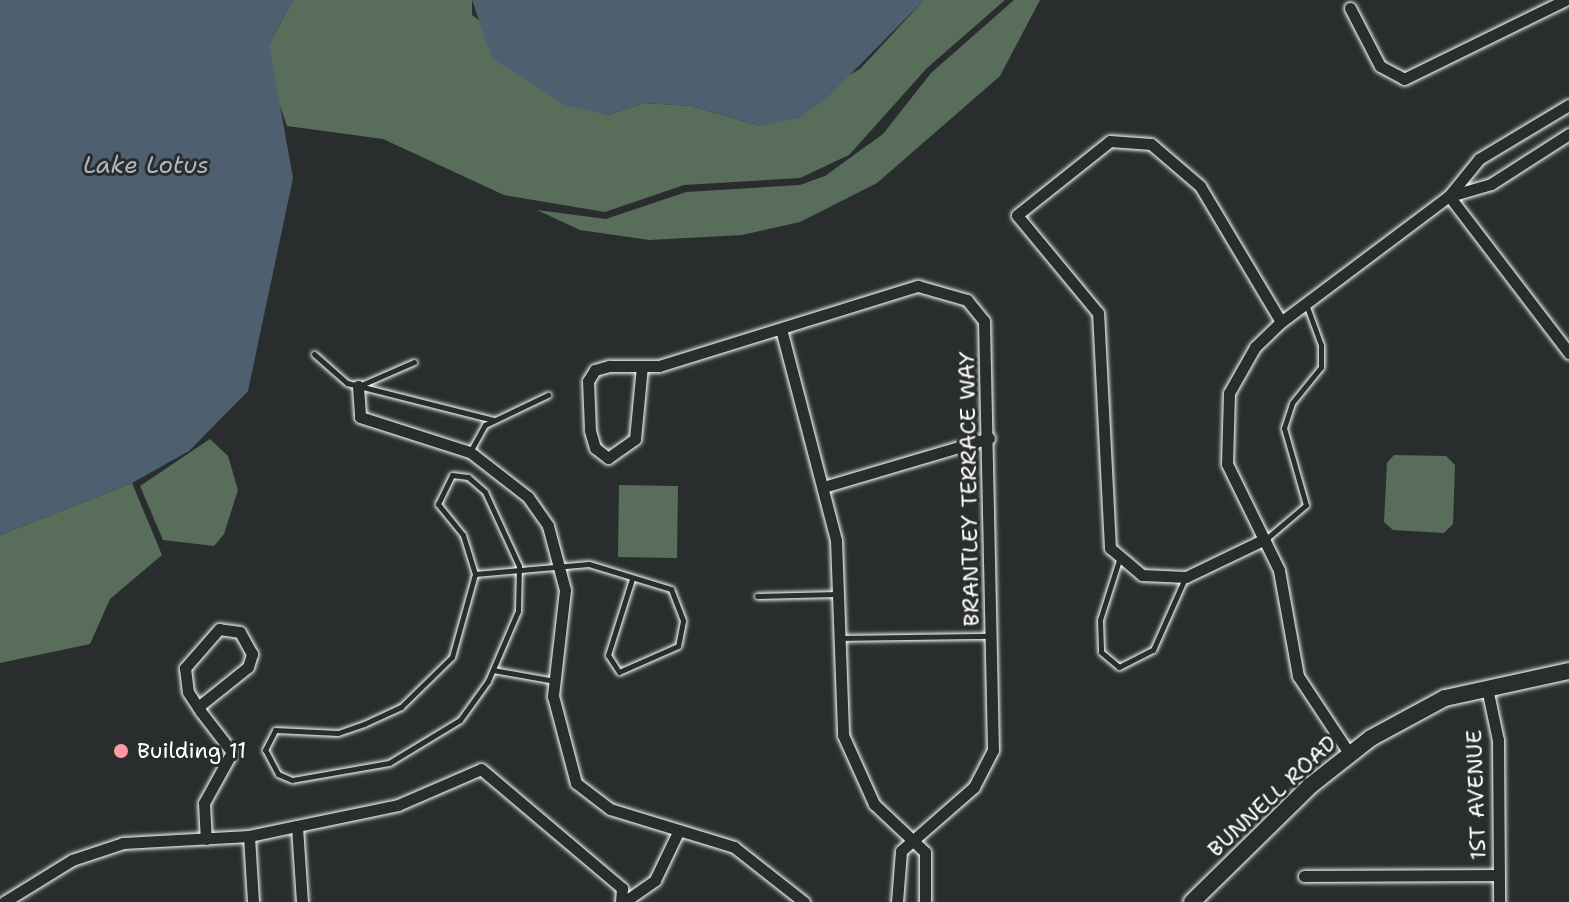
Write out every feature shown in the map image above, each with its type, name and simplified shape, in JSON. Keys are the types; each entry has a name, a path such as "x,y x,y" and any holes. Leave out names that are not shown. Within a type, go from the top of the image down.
{"main road":[{"name":"BUNNELL ROAD","path":"1192,902 1349,753 1445,698 1569,671"}],"street":[{"path":"1350,8 1380,66 1404,79 1547,4 1565,0"},
{"path":"1349,753 1298,676 1279,570 1227,464 1225,412 1238,371 1281,322 1449,196 1479,159 1569,105"},
{"path":"1449,196 1491,184 1569,134"},
{"path":"1265,539 1186,577 1142,575 1119,560 1103,526 1098,313 1017,215 1110,141 1151,144 1200,186 1281,322"},
{"path":"1449,196 1569,353"},
{"name":"BRANTLEY TERRACE WAY","path":"642,366 635,439 608,458 595,448 590,430 588,381 595,370 642,366 781,329 918,286 956,294 984,321 989,438 993,750 985,768 948,812 908,841"},
{"path":"781,329 827,486 837,594 843,735 853,767 908,841 897,902"},
{"path":"358,386 360,417 373,426 470,452 528,497 564,565 555,681 576,783 610,809 734,847 804,902"},
{"path":"827,486 989,438"},
{"path":"198,707 248,667 250,644 240,632 219,629 185,668 198,707 232,752 204,803 206,839"},
{"name":"1ST AVENUE","path":"1487,688 1498,740 1499,902"},
{"path":"4,902 95,851 151,839 249,836 398,805 481,769 622,888 623,902"},
{"path":"297,826 302,902"},
{"path":"623,902 655,880 679,830"},
{"path":"249,836 253,902"},
{"path":"908,841 919,841 925,852 925,902"},
{"path":"1304,876 1498,875"}],"lane":[{"path":"1265,539 1306,505 1284,428 1292,403 1321,367 1321,345 1305,303"},
{"path":"314,354 358,386 493,420"},
{"path":"358,386 414,362"},
{"path":"470,452 493,420 548,395"},
{"path":"452,475 468,477 485,492 519,566 518,611 493,670 460,720 389,763 292,780 269,765 266,739 275,730 338,733 401,707 434,681 468,616 475,574 463,535 438,504 452,475"},
{"path":"1119,560 1100,620 1101,652 1119,667 1153,650 1186,577"},
{"path":"475,574 519,566 589,564 671,589 682,634 678,646 619,672 608,655 632,579"},
{"path":"757,596 837,594"},
{"path":"838,638 992,636"},
{"path":"493,670 555,681"}],"green space":[{"path":"293,0 472,0 472,15 607,115 644,103 691,106 760,126 860,69 924,0 1005,0 927,68 849,155 800,178 684,185 605,212 504,195 383,139 287,126 269,74 269,44"},
{"path":"1014,0 1040,0 1000,76 877,183 800,222 742,235 649,240 580,230 537,210 606,219 686,192 800,185 825,176 883,134 931,73"},
{"path":"210,439 228,456 238,490 224,534 214,546 163,540 140,486"},
{"path":"1394,455 1446,456 1455,465 1453,524 1444,533 1393,530 1384,522 1387,463"},
{"path":"132,483 162,555 110,599 90,644 0,663 0,535"},
{"path":"619,485 678,486 677,558 618,557"}],"water":[{"name":"Lake Lotus","path":"0,0 293,0 269,44 293,178 248,391 189,451 132,483 0,535"},
{"path":"472,0 924,0 828,97 799,118 760,126 691,106 644,103 607,115 565,105 492,58"}],"place":[{"name":"Building 11","path":"121,751"}]}
